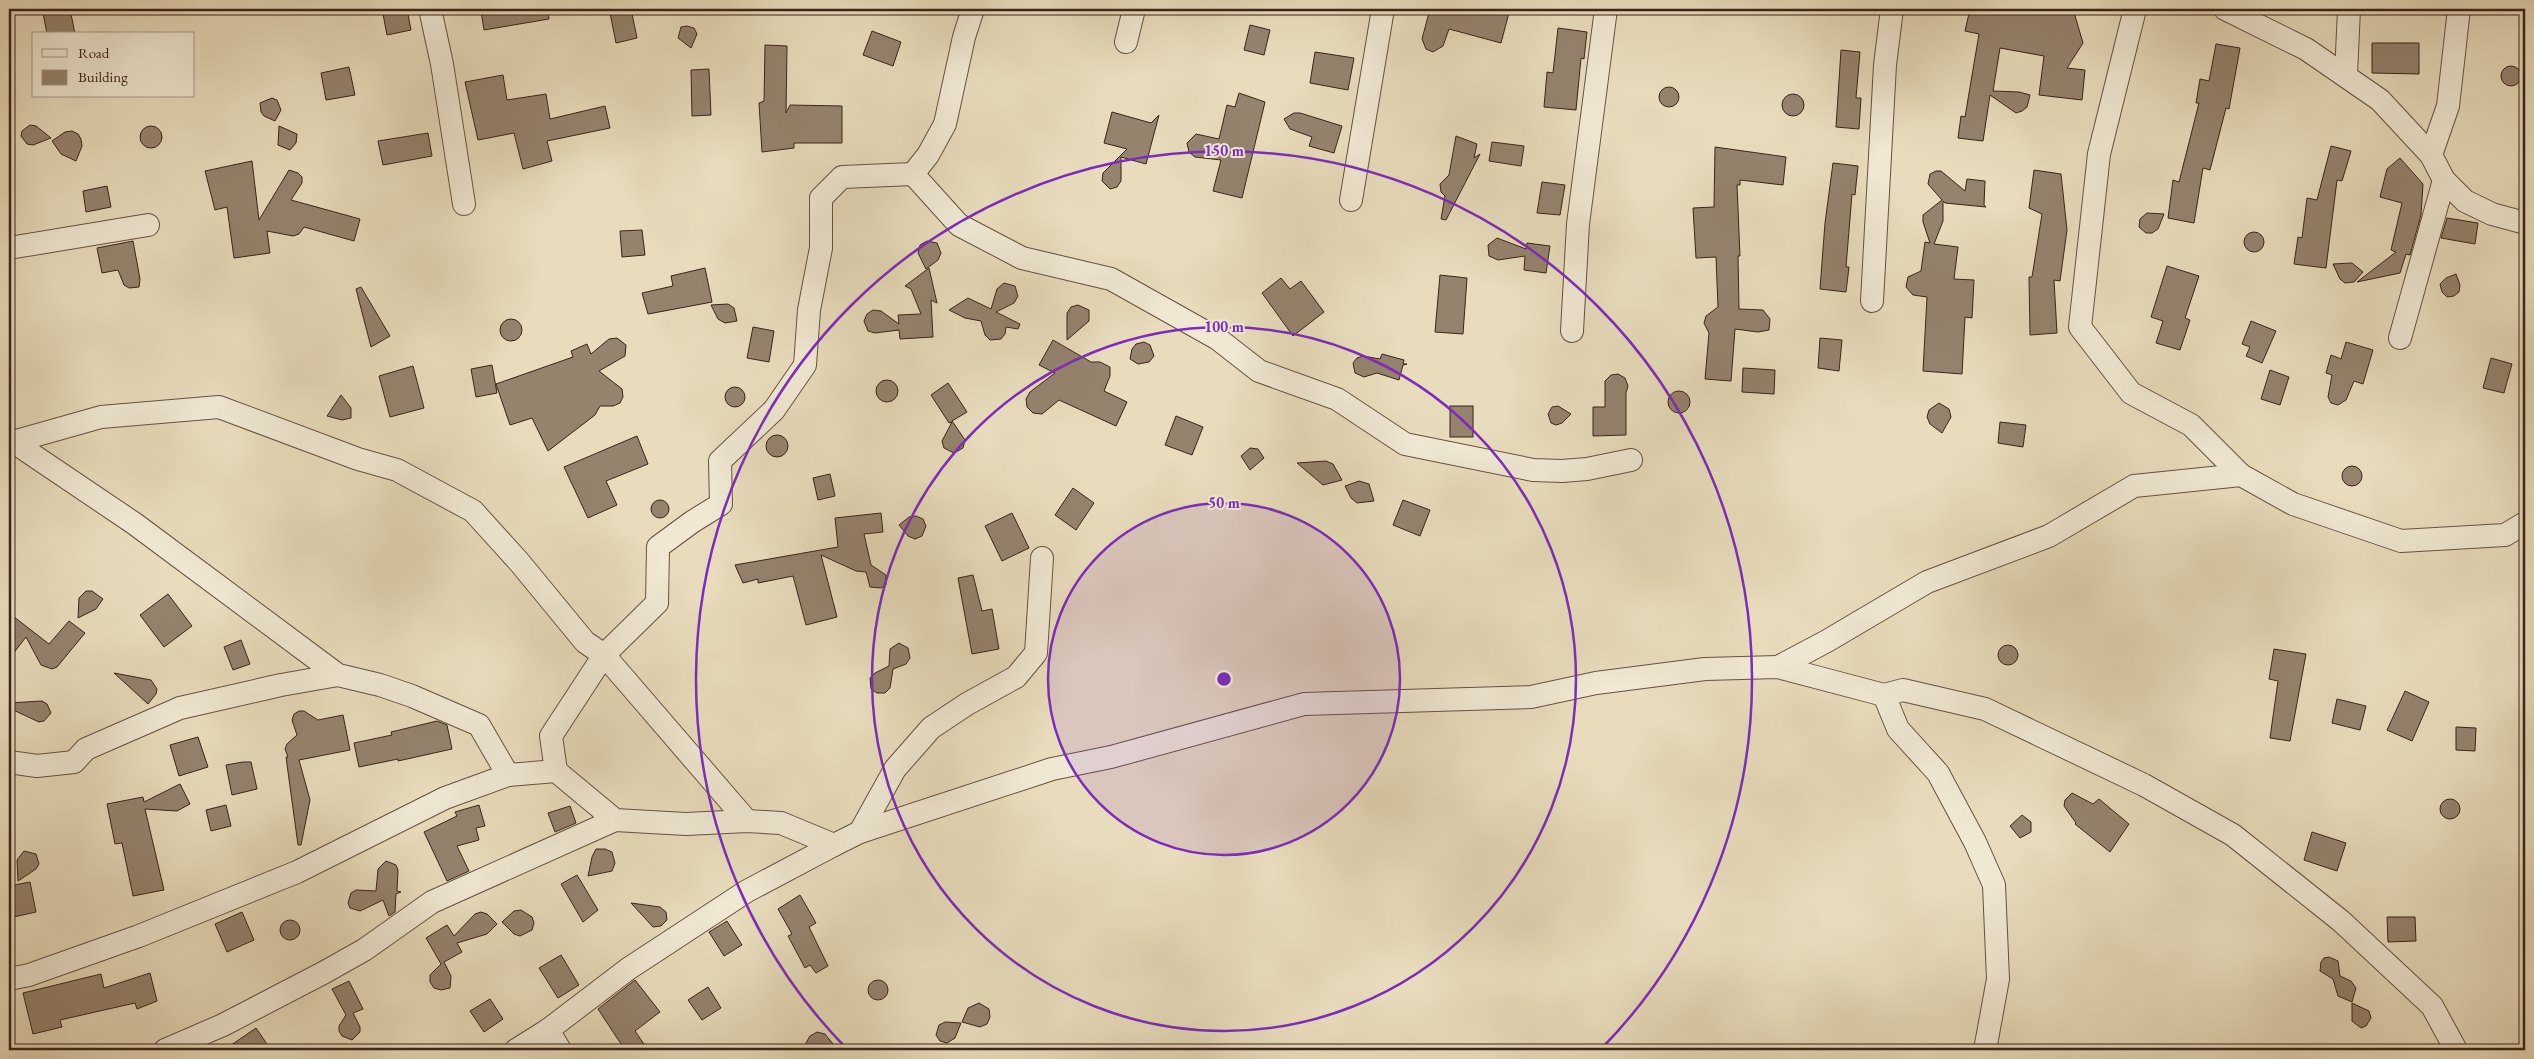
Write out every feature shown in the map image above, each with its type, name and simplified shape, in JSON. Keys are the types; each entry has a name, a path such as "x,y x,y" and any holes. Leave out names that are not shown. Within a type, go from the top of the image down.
{"street":[{"path":"430,9 442,64 464,204"},
{"path":"615,820 556,771 551,736 604,655 657,603 658,547 721,504 720,461 774,410 804,365 809,310 821,248 821,198 842,177 913,174 928,155 945,124 964,37 973,9"},
{"path":"1126,42 1134,9"},
{"path":"1351,200 1383,9"},
{"path":"1572,330 1578,224 1606,9"},
{"path":"1872,301 1885,65 1892,9"},
{"path":"2135,9 2099,154 2080,328 2131,393 2191,425 2241,476 2293,504 2401,541 2505,535 2525,523"},
{"path":"2225,9 2306,49 2346,75 2380,100 2430,155 2444,180 2465,201 2492,214 2525,224"},
{"path":"2346,75 2349,9"},
{"path":"2430,155 2448,106 2459,9"},
{"path":"913,174 959,225 1022,258 1111,279 1218,339 1259,371 1337,399 1405,444 1533,470 1579,470 1631,460"},
{"path":"2400,338 2444,180"},
{"path":"9,248 148,225"},
{"path":"12,443 101,417 220,407 358,459 397,470 473,511 520,562 585,642 604,655 747,821"},
{"path":"12,443 135,524 338,675 380,685 412,696 478,726 508,775"},
{"path":"1778,667 1827,641 1928,582 2049,536 2134,486 2241,476"},
{"path":"860,832 895,769 930,728 967,704 1016,677 1036,653 1042,558"},
{"path":"516,1050 548,1030 628,969 747,891 834,845 860,832 1052,769 1111,757 1304,704 1531,697 1596,683 1705,669 1778,667 1884,695 1903,690 1985,709 2144,785 2233,834 2340,921 2432,1006 2456,1050"},
{"path":"9,762 37,766 74,762 86,749 180,708 281,685 338,675"},
{"path":"1884,695 1898,729 1938,773 1975,842 1994,885 1998,979 1986,1050"},
{"path":"9,978 29,975 139,936 297,872 445,798 508,775 556,771"},
{"path":"165,1050 223,1025 323,973 364,950 432,902 615,820 686,824 747,821 781,824 834,845"},
{"path":"548,1030 560,1050"}],"building":[{"path":"70,9 75,32 47,32 43,13"},
{"path":"382,9 407,9 411,30 387,35"},
{"path":"492,9 548,9 549,19 484,30 481,11"},
{"path":"631,9 637,38 616,43 610,13"},
{"path":"1430,9 1510,9 1501,43 1449,29 1443,46 1433,52 1426,49 1422,39"},
{"path":"1970,9 2073,9 2083,43 2067,68 2085,70 2082,100 2039,95 2044,56 2000,48 1993,91 2019,92 2030,95 2027,107 2016,113 1990,95 1983,141 1958,138 1961,116 1965,117 1979,34 1965,31"},
{"path":"1250,25 1270,30 1264,55 1244,50"},
{"path":"681,27 694,28 697,34 691,48 678,38"},
{"path":"1558,28 1587,32 1584,59 1581,58 1576,110 1544,107 1547,72 1553,73"},
{"path":"872,31 901,42 893,66 863,55"},
{"path":"2372,43 2419,43 2419,74 2372,73"},
{"path":"2216,44 2240,48 2229,109 2226,108 2210,170 2203,168 2194,223 2168,218 2173,180 2179,182 2199,103 2196,103 2200,79 2209,81"},
{"path":"765,45 787,46 786,113 790,105 842,106 842,143 794,143 794,148 762,152 759,103 764,101"},
{"path":"1841,50 1860,52 1856,98 1861,98 1859,129 1836,127"},
{"path":"1315,52 1354,58 1348,90 1310,83"},
{"path":"2507,66 2515,66 2521,72 2521,80 2515,86 2507,86 2501,80 2501,72"},
{"path":"349,67 355,95 326,100 321,73"},
{"path":"709,69 711,115 692,116 691,70"},
{"path":"503,75 507,100 546,94 550,119 605,106 610,128 547,141 552,161 523,169 514,133 478,140 465,82"},
{"path":"1669,87 1676,90 1679,97 1676,104 1669,107 1662,104 1659,97 1662,90"},
{"path":"1239,93 1265,102 1242,198 1213,191 1221,160 1195,157 1189,152 1187,143 1196,134 1219,139 1227,105 1235,107"},
{"path":"1793,94 1801,97 1804,105 1801,113 1793,116 1785,113 1782,105 1785,97"},
{"path":"272,98 277,100 281,110 275,121 264,116 261,112 260,103"},
{"path":"1112,112 1151,123 1159,115 1146,164 1121,157 1121,181 1117,187 1110,189 1102,181 1103,173 1127,149 1104,143"},
{"path":"1294,113 1300,113 1342,126 1334,153 1309,146 1312,137 1290,129 1284,119"},
{"path":"30,125 36,126 51,138 33,145 27,144 21,136 22,131"},
{"path":"147,126 155,126 162,133 162,141 155,148 147,148 140,141 140,133"},
{"path":"279,126 297,134 296,143 290,150 278,145"},
{"path":"72,131 78,134 82,146 76,161 61,154 52,141 65,132"},
{"path":"428,133 432,156 383,165 378,141"},
{"path":"1456,136 1477,144 1474,158 1480,154 1446,220 1441,219 1445,196 1441,192 1440,184 1449,175"},
{"path":"1492,142 1524,146 1521,166 1489,161"},
{"path":"2331,146 2351,151 2342,181 2337,180 2326,268 2294,264 2298,237 2302,238 2307,198 2317,200"},
{"path":"1715,147 1786,157 1783,185 1740,180 1740,185 1737,185 1740,256 1738,256 1739,309 1763,310 1770,319 1769,330 1758,332 1735,329 1731,381 1705,379 1709,333 1704,323 1706,316 1718,307 1716,257 1696,258 1693,208 1714,207"},
{"path":"2400,158 2423,184 2421,215 2410,255 2406,254 2400,273 2357,282 2396,252 2391,250 2402,203 2380,197 2387,169"},
{"path":"252,161 259,220 289,170 298,173 302,177 302,183 291,200 360,219 354,241 304,227 299,234 293,236 267,231 270,253 234,258 227,207 215,210 205,171"},
{"path":"1833,163 1858,166 1855,195 1852,194 1846,267 1849,267 1846,292 1820,289 1825,223"},
{"path":"2034,170 2061,174 2067,230 2060,281 2054,280 2057,333 2030,335 2029,277 2032,277 2042,214 2029,208"},
{"path":"1941,171 1965,191 1967,179 1985,181 1984,205 1986,207 1945,203 1943,201 1943,221 1934,244 1958,247 1954,279 1974,280 1972,318 1965,317 1962,374 1923,371 1927,297 1913,295 1906,287 1908,277 1921,271 1925,242 1930,243 1923,222 1923,215 1942,200 1928,184 1930,174"},
{"path":"1542,182 1565,185 1560,215 1537,213"},
{"path":"107,186 111,207 86,212 83,191"},
{"path":"2147,213 2164,214 2158,229 2152,233 2146,233 2139,227 2140,219"},
{"path":"2447,218 2478,223 2475,244 2441,238"},
{"path":"642,230 645,255 622,257 620,231"},
{"path":"2250,232 2258,232 2264,238 2264,246 2258,252 2250,252 2244,246 2244,238"},
{"path":"1497,238 1526,249 1527,243 1550,246 1546,273 1524,270 1525,256 1498,260 1489,256 1488,245"},
{"path":"133,241 140,279 139,287 129,288 124,285 118,270 102,273 97,248"},
{"path":"927,241 937,243 941,253 938,260 926,269 918,253 920,245"},
{"path":"2352,263 2363,272 2354,282 2345,283 2340,279 2333,264"},
{"path":"2167,266 2199,276 2185,318 2190,320 2180,350 2156,343 2163,321 2151,317"},
{"path":"705,268 712,302 648,314 642,293 673,286 671,276"},
{"path":"929,268 937,303 931,300 933,337 900,339 899,330 875,333 868,331 864,321 867,314 873,310 881,311 899,324 898,315 921,314 911,289 905,286"},
{"path":"2456,274 2460,285 2459,292 2454,296 2447,297 2442,292 2440,284 2446,278"},
{"path":"1440,275 1467,278 1463,334 1435,332"},
{"path":"1281,278 1290,289 1301,281 1324,312 1293,336 1262,293"},
{"path":"1004,283 1015,286 1018,296 1014,303 996,312 1020,324 1018,329 1006,327 1005,334 1001,339 990,340 985,335 981,321 965,318 949,310 968,298 991,309 997,289"},
{"path":"361,287 390,336 371,347 356,289"},
{"path":"728,304 734,308 737,321 725,323 718,319 711,305"},
{"path":"1078,305 1089,310 1089,321 1067,340 1067,313 1071,307"},
{"path":"511,319 519,322 522,330 519,338 511,341 503,338 500,330 503,322"},
{"path":"2251,321 2276,331 2262,363 2246,356 2250,347 2242,344"},
{"path":"753,327 774,331 769,362 747,358"},
{"path":"617,338 626,345 625,356 599,371 622,389 623,397 620,403 613,406 600,406 595,415 548,451 532,418 510,425 496,384 573,357 571,351 587,344 591,354 609,339"},
{"path":"1820,338 1842,340 1839,371 1818,368"},
{"path":"1053,340 1091,362 1100,362 1110,367 1110,376 1104,391 1127,402 1116,426 1059,400 1042,414 1033,413 1027,407 1026,399 1030,392 1055,373 1039,365"},
{"path":"1144,342 1150,345 1154,356 1149,362 1138,364 1130,359 1132,349 1136,344"},
{"path":"2346,342 2373,350 2363,384 2354,381 2346,400 2338,405 2331,403 2328,397 2332,375 2326,373 2331,355 2341,359"},
{"path":"1382,354 1404,360 1403,364 1407,364 1403,365 1399,380 1377,373 1364,377 1355,373 1353,363 1357,358 1363,356 1380,359"},
{"path":"2491,358 2512,364 2504,393 2483,388"},
{"path":"492,365 497,393 476,397 471,369"},
{"path":"413,366 424,408 390,417 379,376"},
{"path":"1743,368 1775,370 1774,394 1742,392"},
{"path":"2270,370 2289,377 2280,405 2261,399"},
{"path":"1618,374 1625,378 1628,386 1626,393 1626,435 1593,436 1593,407 1605,407 1605,381 1611,375"},
{"path":"887,380 895,383 898,391 895,399 887,402 879,399 876,391 879,383"},
{"path":"948,383 967,412 952,421 965,440 963,448 954,453 944,448 942,441 952,422 949,423 931,395"},
{"path":"735,387 742,390 745,397 742,404 735,407 728,404 725,397 728,390"},
{"path":"1679,391 1687,394 1690,402 1687,410 1679,413 1671,410 1668,402 1671,394"},
{"path":"341,395 351,408 351,418 342,420 327,416"},
{"path":"1939,403 1949,409 1951,417 1942,433 1930,424 1927,417 1929,410"},
{"path":"1450,406 1473,406 1473,437 1450,437"},
{"path":"1558,406 1571,414 1562,423 1556,425 1551,423 1548,414 1552,407"},
{"path":"1176,416 1203,427 1192,455 1165,445"},
{"path":"2000,422 2026,425 2023,447 1998,443"},
{"path":"777,435 785,438 788,446 785,454 777,457 769,454 766,446 769,438"},
{"path":"637,436 648,464 606,481 617,505 588,518 564,467"},
{"path":"1250,448 1258,449 1264,458 1250,470 1241,456"},
{"path":"1326,461 1333,464 1342,480 1323,485 1297,463"},
{"path":"2352,466 2359,469 2362,476 2359,483 2352,486 2345,483 2342,476 2345,469"},
{"path":"830,474 835,496 818,500 813,478"},
{"path":"1359,481 1369,484 1374,501 1357,503 1351,498 1345,486"},
{"path":"1073,488 1094,503 1076,530 1055,515"},
{"path":"656,500 664,500 669,505 667,516 656,518 651,513 651,505"},
{"path":"1403,500 1430,510 1420,536 1393,525"},
{"path":"881,513 883,532 864,534 871,565 886,575 886,585 881,588 870,587 866,572 856,571 821,555 837,617 806,625 793,576 758,583 758,579 743,583 735,565 838,547 835,518"},
{"path":"1012,513 1029,548 1002,561 985,526"},
{"path":"916,516 923,519 926,526 922,536 915,539 908,536 899,525 909,517"},
{"path":"973,575 982,611 992,609 999,649 972,654 958,578"},
{"path":"86,591 92,591 103,599 96,609 78,618 79,598"},
{"path":"168,594 192,626 164,647 140,615"},
{"path":"9,613 49,644 69,621 85,633 57,667 52,669 41,665 26,637 9,659"},
{"path":"241,640 250,664 233,670 224,647"},
{"path":"899,643 908,648 910,658 906,664 893,669 890,688 885,693 877,693 871,689 870,678 875,673 889,666 890,649"},
{"path":"2008,645 2015,648 2018,655 2015,662 2008,665 2001,662 1998,655 2001,648"},
{"path":"2274,649 2306,654 2290,741 2270,738 2278,681 2269,679"},
{"path":"114,673 151,680 157,689 156,694 148,704"},
{"path":"2405,691 2429,702 2412,741 2387,730"},
{"path":"2337,699 2366,706 2360,730 2332,723"},
{"path":"42,701 47,704 51,713 44,721 39,722 9,708 9,703"},
{"path":"304,711 318,720 343,715 350,750 299,760 310,800 301,845 298,845 286,757 288,757 285,749 287,744 297,735 292,720 294,714"},
{"path":"437,721 447,725 452,749 398,761 398,759 359,767 354,743 392,735 391,732"},
{"path":"2456,727 2476,728 2475,751 2456,750"},
{"path":"198,737 208,767 179,776 170,745"},
{"path":"251,762 257,789 232,795 226,765"},
{"path":"180,784 190,804 177,811 145,809 164,890 133,896 122,843 115,844 107,804 143,797 144,802"},
{"path":"2072,793 2093,804 2099,799 2129,824 2110,852 2075,824 2064,806 2065,800"},
{"path":"2450,799 2457,802 2460,809 2457,816 2450,819 2443,816 2440,809 2443,802"},
{"path":"226,805 231,826 211,831 206,810"},
{"path":"479,805 485,826 476,828 479,840 457,846 469,871 447,881 424,832 457,816 455,812"},
{"path":"570,806 576,823 555,832 548,813"},
{"path":"2022,815 2031,822 2031,832 2020,838 2010,826"},
{"path":"2312,832 2346,843 2337,871 2304,860"},
{"path":"596,849 605,849 612,852 615,863 612,871 588,876 592,857"},
{"path":"24,851 36,854 39,864 36,869 18,881 17,860"},
{"path":"386,861 396,865 398,870 397,891 401,892 396,894 395,912 389,916 383,900 360,911 350,908 348,903 351,893 356,890 376,891 378,869"},
{"path":"577,875 598,910 583,922 561,884"},
{"path":"30,882 36,912 9,918 9,886"},
{"path":"800,895 816,923 809,927 828,966 816,973 810,965 805,968 788,936 792,934 778,909"},
{"path":"631,903 660,907 666,912 667,920 661,926 653,927"},
{"path":"521,910 532,917 534,923 532,930 520,936 514,934 502,922 514,911"},
{"path":"242,912 254,940 227,952 215,924"},
{"path":"481,912 487,914 497,924 487,934 457,943 462,952 444,962 451,976 450,988 441,990 434,988 430,982 430,975 441,964 426,938 447,925 454,936 475,914"},
{"path":"2387,917 2415,917 2416,941 2388,942"},
{"path":"290,920 297,923 300,930 297,937 290,940 283,937 280,930 283,923"},
{"path":"727,921 742,945 724,956 709,932"},
{"path":"561,955 579,985 558,998 539,968"},
{"path":"2329,957 2338,961 2340,976 2351,981 2356,988 2352,1002 2338,996 2333,979 2320,971 2321,962 2324,958"},
{"path":"150,973 157,1001 137,1009 135,1003 60,1020 62,1027 33,1034 23,993 101,974 104,988"},
{"path":"635,980 660,1012 635,1031 648,1050 625,1050 598,1009"},
{"path":"878,980 885,983 888,990 885,997 878,1000 871,997 868,990 871,983"},
{"path":"349,981 363,1009 353,1013 360,1027 360,1032 352,1040 342,1036 339,1031 339,1026 346,1015 332,989"},
{"path":"708,987 721,1008 702,1020 688,1000"},
{"path":"490,999 503,1019 484,1032 470,1011"},
{"path":"979,1003 989,1009 990,1017 987,1024 980,1027 962,1022 968,1008"},
{"path":"2352,1003 2369,1011 2371,1018 2366,1026 2361,1028 2352,1021"},
{"path":"945,1022 961,1023 955,1038 947,1043 940,1041 936,1035 939,1025"},
{"path":"256,1028 271,1050 224,1050"},
{"path":"817,1032 825,1034 838,1050 802,1050 810,1036"}]}
